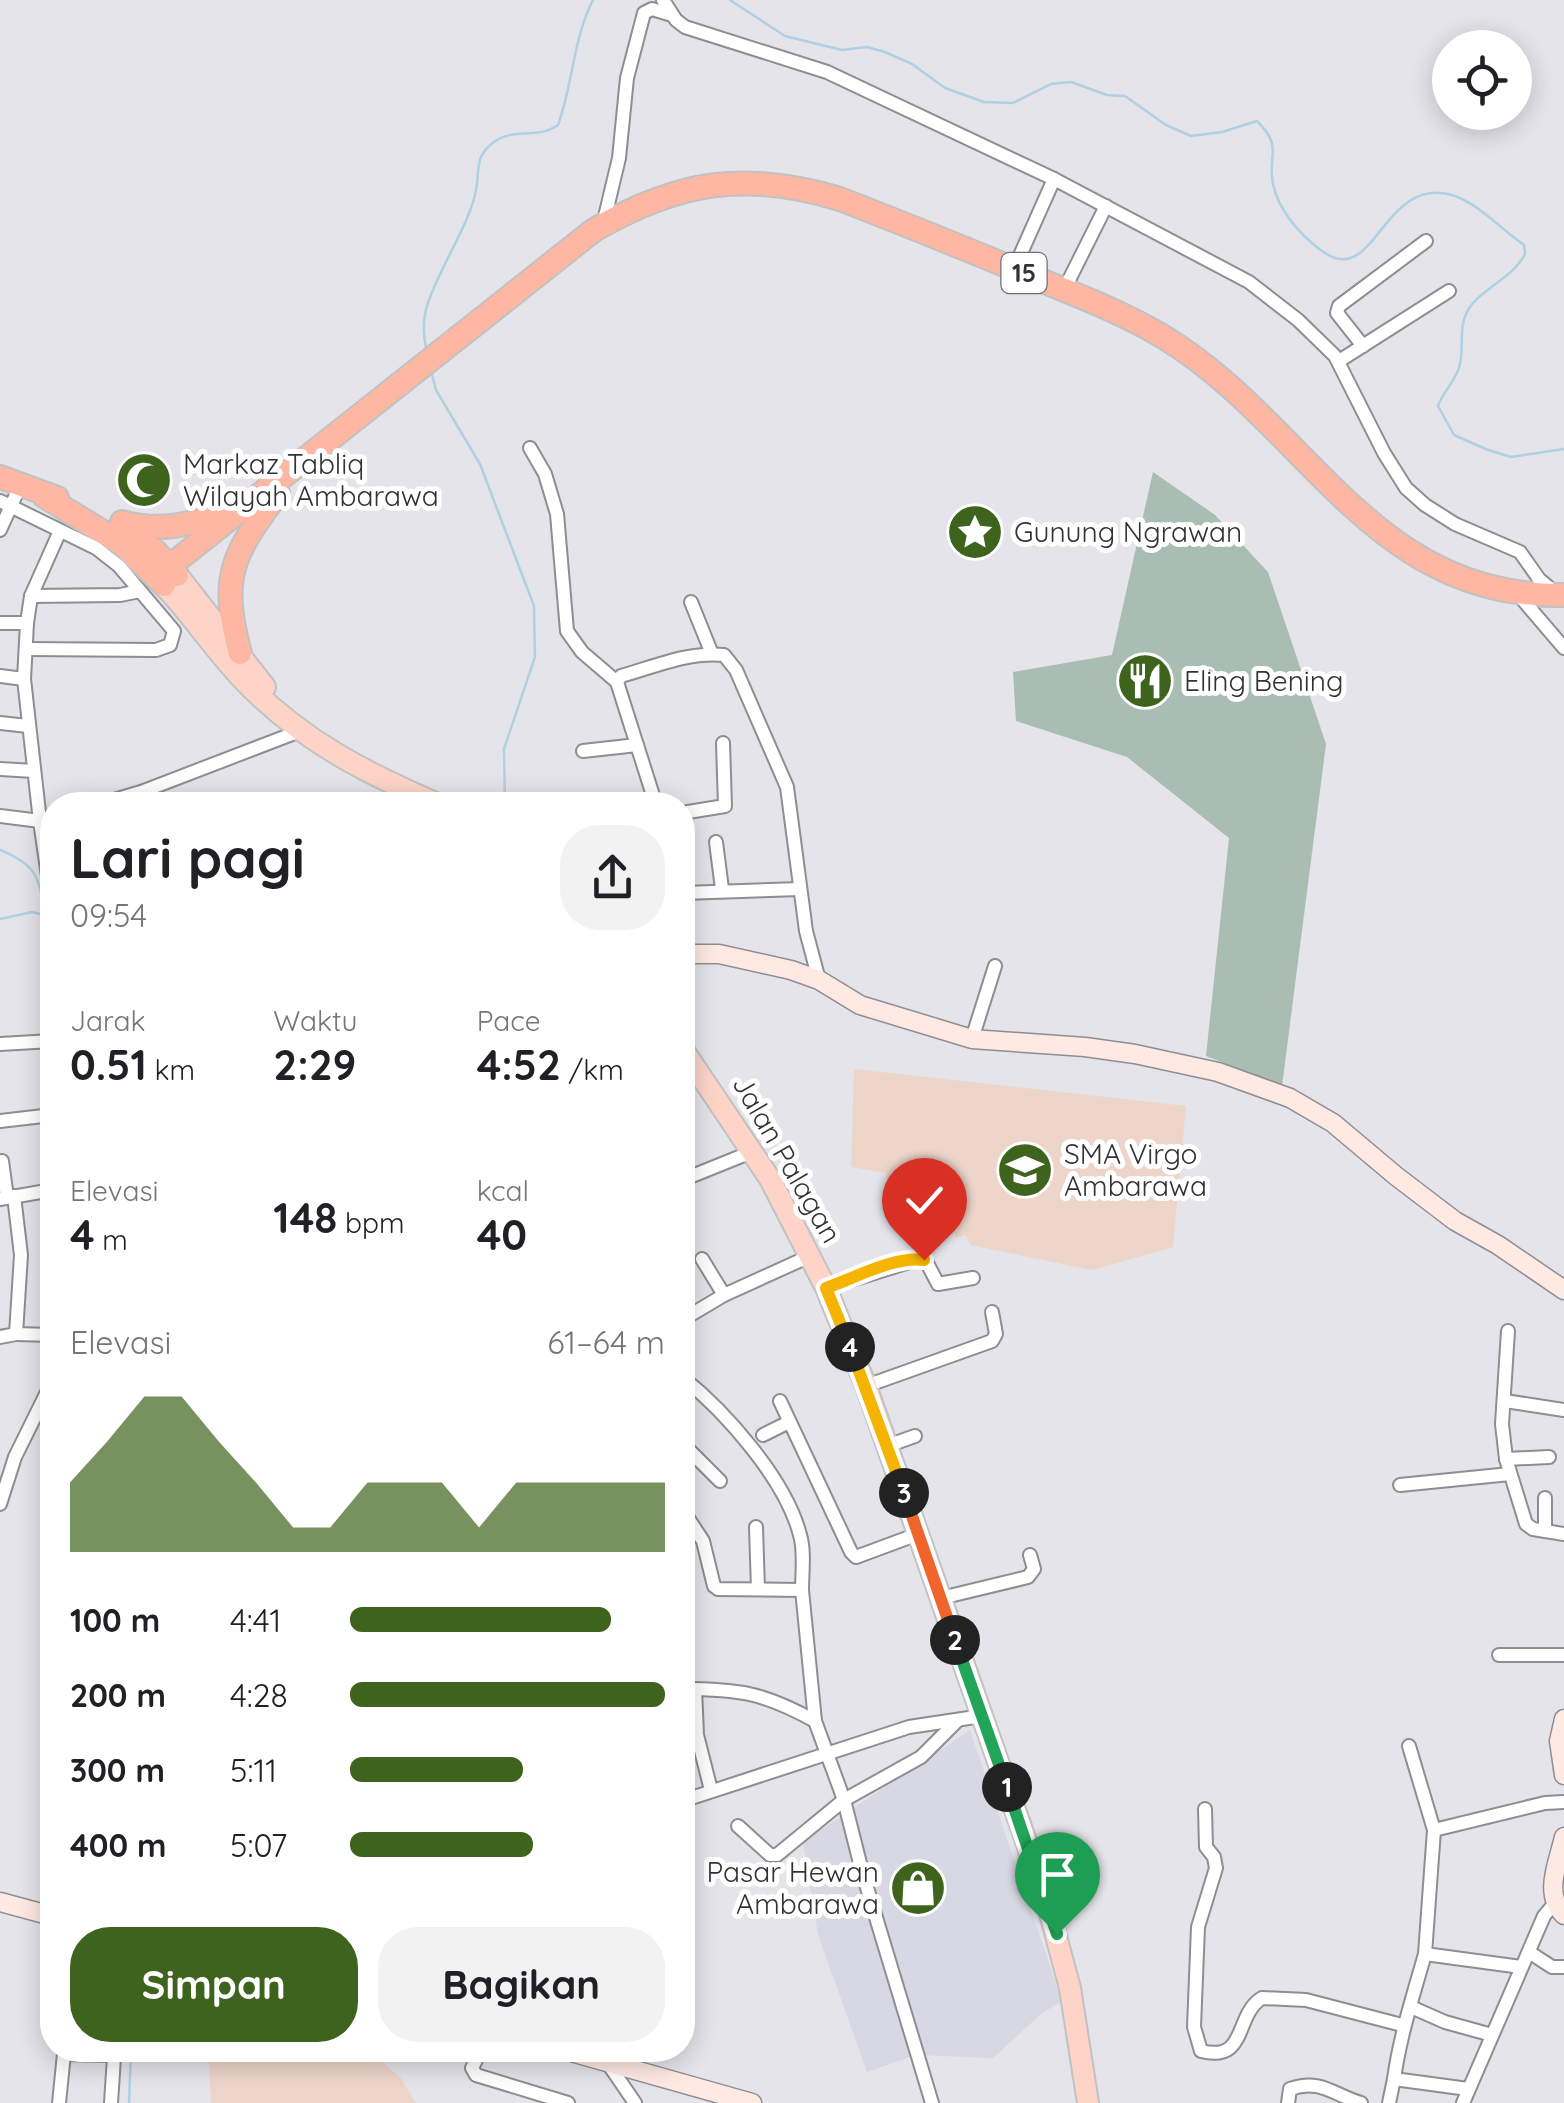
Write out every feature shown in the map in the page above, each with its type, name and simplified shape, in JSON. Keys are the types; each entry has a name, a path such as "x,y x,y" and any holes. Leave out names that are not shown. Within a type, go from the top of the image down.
{"highway":[{"name":"15","path":"162,580 552,260 603,225 634,207 675,191 712,183 758,182 802,188 840,200 1014,269 1144,327 1228,384 1337,493 1408,552 1482,587 1561,595"},
{"name":"15","path":"6,492 64,500 138,526 169,528 200,522 276,488"},
{"path":"240,653 229,594 233,565 276,488"},
{"name":"15","path":"44,496 121,542 162,580"},
{"name":"15","path":"114,520 138,536 162,580"}],"main road":[{"path":"162,580 240,653 278,711"},
{"path":"162,580 251,688 300,730 330,754 410,792"},
{"name":"Jalan Palagan","path":"695,1067 754,1151 826,1288 866,1386 1057,1934 1070,1988 1088,2103"}],"street":[{"path":"663,0 685,27 699,34 754,47 827,72 1054,180 1249,282 1298,320 1339,361 1384,454 1406,488 1424,505 1455,524 1520,552 1538,579 1561,595 1539,616"},
{"path":"603,225 619,158 627,78 644,13 652,9 672,14"},
{"path":"1014,269 1054,180"},
{"path":"1064,290 1106,206"},
{"path":"1363,346 1337,313 1339,306 1426,241"},
{"path":"1339,361 1449,292"},
{"path":"530,448 545,474 556,514 566,631 582,652 617,682 652,792"},
{"path":"0,530 6,492 60,531 96,548 119,566 162,580"},
{"path":"40,795 24,678 26,624 31,596 60,531"},
{"path":"1538,579 1518,593 1564,648"},
{"path":"31,596 120,596 162,580"},
{"path":"26,649 164,648 174,639 174,631 162,580"},
{"path":"691,602 712,654"},
{"path":"0,624 26,624"},
{"path":"617,682 620,676 712,654 731,660 788,787 800,889 819,980"},
{"path":"0,676 24,678"},
{"path":"0,723 28,726"},
{"path":"142,792 300,730"},
{"path":"695,811 726,806 723,743"},
{"path":"583,750 637,745"},
{"path":"0,768 34,771"},
{"path":"0,816 40,819"},
{"path":"716,842 722,889"},
{"path":"695,892 800,889"},
{"path":"695,954 718,954 819,980 860,1005 972,1040 1085,1046 1136,1054 1218,1072 1290,1098 1334,1123 1439,1210 1564,1290"},
{"path":"972,1040 995,966"},
{"path":"0,1044 40,1042"},
{"path":"0,1121 40,1116"},
{"path":"695,1175 754,1151"},
{"path":"2,1160 21,1255 16,1334"},
{"path":"7,1198 40,1192"},
{"path":"695,1312 724,1294 810,1256"},
{"path":"702,1259 724,1294"},
{"path":"826,1288 919,1259 927,1264 938,1284 973,1278"},
{"path":"866,1386 992,1341 996,1334 992,1312"},
{"path":"1508,1331 1502,1424 1510,1474 1526,1524 1564,1534"},
{"path":"0,1337 40,1334"},
{"path":"695,1389 728,1418 785,1500 801,1538 815,1720 844,1800 932,2103"},
{"path":"1505,1401 1564,1410"},
{"path":"780,1402 856,1557 918,1534"},
{"path":"0,1504 15,1457 40,1406"},
{"path":"762,1435 789,1422"},
{"path":"887,1446 915,1436"},
{"path":"695,1457 720,1481"},
{"path":"1506,1458 1549,1457"},
{"path":"1400,1484 1510,1474"},
{"path":"1545,1498 1545,1530"},
{"path":"756,1527 758,1589"},
{"path":"695,1533 703,1540 718,1589 802,1590"},
{"path":"941,1598 1028,1577 1034,1569 1030,1555"},
{"path":"1499,1655 1564,1654"},
{"path":"695,1689 751,1692 778,1700 815,1720"},
{"path":"695,1796 909,1728 982,1716"},
{"path":"1564,1719 1559,1741 1564,1774"},
{"path":"738,1826 770,1855 777,1855 844,1800 921,1757 956,1722"},
{"path":"695,1725 711,1790"},
{"path":"1389,2103 1402,2025 1411,2007 1425,1954 1434,1830 1409,1746"},
{"path":"1434,1830 1564,1802"},
{"path":"1205,1809 1206,1847 1216,1868 1198,1927 1194,2027 1201,2051 1222,2052 1232,2046 1250,2009 1262,1998 1306,2000 1402,2025"},
{"path":"1559,1910 1551,1893 1564,1838"},
{"path":"0,1902 40,1913"},
{"path":"1394,2080 1466,2096 1548,1908 1559,1910"},
{"path":"1529,1952 1552,1967 1564,1967"},
{"path":"1425,1954 1521,1967"},
{"path":"1411,2007 1445,2022 1492,2035"},
{"path":"59,2103 63,2062"},
{"path":"112,2103 114,2062"},
{"path":"475,2062 472,2068 476,2074 568,2103"},
{"path":"619,2062 635,2103"},
{"path":"624,2062 694,2095 752,2103"},
{"path":"1288,2103 1290,2089 1312,2085 1323,2085 1360,2103"}],"shaded area":[{"name":"SMA Virgo Ambarawa","path":"854,1069 1186,1106 1173,1247 1092,1270 970,1245 966,1235 956,1238 952,1226 891,1227 887,1173 851,1167"},
{"name":"Pasar Hewan Ambarawa","path":"970,1730 1062,2001 1041,2014 993,2058 916,2055 867,2072 818,1935 803,1842"},
{"path":"209,2062 382,2062 400,2077 416,2103 211,2103"}],"green space":[{"path":"1153,472 1215,515 1268,572 1326,744 1282,1086 1206,1056 1229,838 1127,757 1016,721 1013,672 1112,655"}],"waterway":[{"path":"426,348 426,308 473,202 481,158 488,147 502,138 542,132 558,125 581,30 593,0"},
{"path":"730,0 785,36 842,50 867,47 885,52 912,64 945,88 984,102 1013,103 1051,84 1071,82 1107,95 1125,96 1166,125 1191,136 1257,121 1270,138 1273,184 1285,213 1314,245 1340,259 1355,256 1369,245 1411,200 1431,193 1464,200 1524,245 1525,254 1468,311 1458,370 1438,406 1454,435 1488,450 1511,457 1564,449"},
{"path":"431,371 436,390 480,464 534,606 535,657 504,749 505,792"},
{"path":"0,850 29,867 40,889"},
{"path":"0,919 40,914"},
{"path":"129,2103 131,2062"}],"place":[{"name":"Markaz Tabliq Wilayah Ambarawa","path":"144,480"},
{"name":"Gunung Ngrawan","path":"975,532"},
{"name":"Eling Bening","path":"1145,681"},
{"name":"SMA Virgo Ambarawa","path":"1025,1170"},
{"name":"Pasar Hewan Ambarawa","path":"918,1888"}],"route":[{"path":"924,1260 892,1266 826,1288 866,1386 1057,1934"}]}
